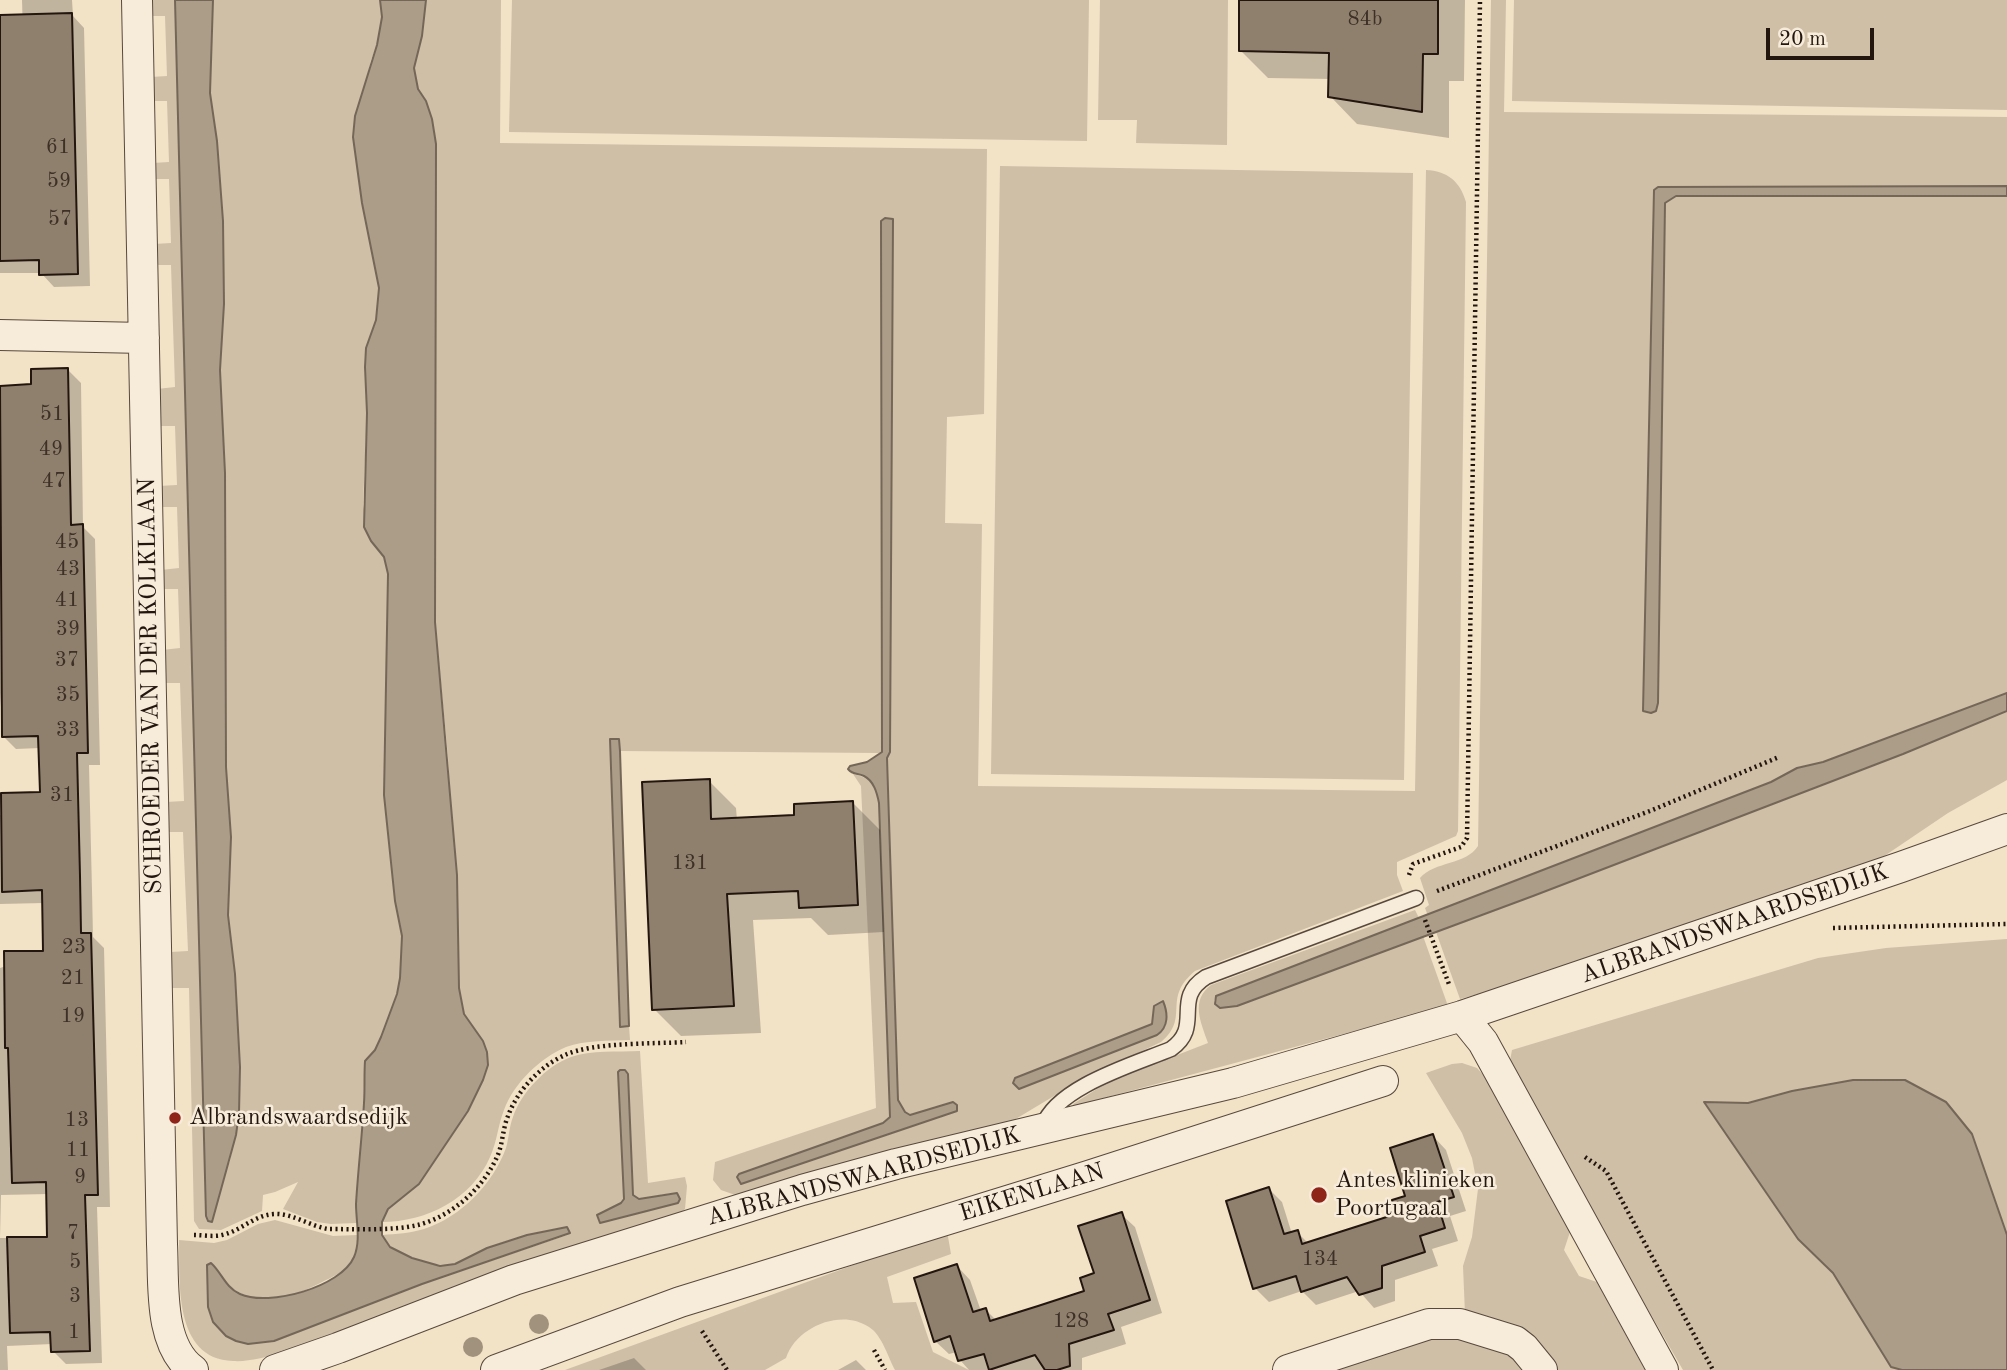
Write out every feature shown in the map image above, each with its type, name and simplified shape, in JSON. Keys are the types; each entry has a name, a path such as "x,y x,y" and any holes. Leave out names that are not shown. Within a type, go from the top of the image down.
{"street":[{"name":"SCHROEDER VAN DER KOLKLAAN","path":"137,0 162,1231 169,1336 188,1369"},
{"path":"0,335 144,338"},
{"name":"ALBRANDSWAARDSEDIJK","path":"275,1370 514,1280 802,1190 1043,1128 1233,1083 1458,1006 1889,872 2007,829"},
{"path":"1458,1006 1483,1042 1663,1370"},
{"name":"EIKENLAAN","path":"496,1370 680,1302 1088,1177 1383,1081"},
{"path":"1288,1370 1429,1324 1445,1323 1460,1324 1515,1341 1542,1370"}],"lane":[{"path":"1043,1128 1046,1116 1055,1105 1072,1094 1171,1049 1182,1041 1188,1030 1188,998 1197,982 1206,976 1418,904"}],"path":[{"path":"1458,1006 1409,878 1413,864 1461,847 1467,838 1480,0"},
{"path":"1418,904 1779,757"},
{"name":"ALBRANDSWAARDSEDIJK","path":"1823,931 1835,927 2007,924"},
{"path":"162,1231 219,1236 252,1220 275,1214 294,1217 314,1227 344,1229 415,1226 438,1218 475,1189 498,1154 513,1104 536,1075 562,1056 590,1047 686,1042"},
{"path":"1543,1152 1577,1152 1606,1171 1713,1370"},
{"path":"680,1302 727,1370"},
{"path":"874,1350 885,1370"}],"shaded area":[{"path":"149,0 175,0 206,1216 230,1161 239,1113 240,1067 235,974 228,915 231,837 226,767 225,473 220,370 224,304 223,221 210,93 213,0 380,0 382,17 377,45 353,137 362,203 379,288 376,320 366,348 367,413 363,505 371,541 384,557 388,574 384,795 395,901 402,936 397,994 375,1050 365,1061 365,1100 356,1223 317,1222 283,1209 298,1182 263,1195 262,1211 221,1230 199,1229 194,1221 189,988 172,988 171,952 188,951 183,832 167,832 166,802 184,801 180,683 164,683 162,650 180,648 178,589 162,589 161,570 179,568 177,507 160,507 159,486 177,485 175,426 159,426 157,389 175,387 171,265 155,265 154,244 171,243 169,179 153,179 152,163 169,162 167,101 152,101 151,77 167,76 165,16 150,16"},
{"path":"175,0 213,0 210,93 217,141 223,221 224,304 220,370 225,473 226,767 231,837 228,915 235,974 240,1067 236,1135 212,1222 208,1221 206,1216"},
{"path":"380,0 426,0 422,36 414,68 418,89 426,101 432,119 436,144 435,622 457,875 459,988 464,1014 483,1041 488,1065 468,1111 419,1184 388,1209 382,1222 382,1235 390,1247 412,1258 440,1266 455,1264 487,1248 527,1235 567,1227 570,1233 422,1284 274,1341 248,1344 226,1336 213,1322 208,1307 207,1265 211,1263 231,1288 240,1294 268,1298 303,1292 335,1277 347,1268 354,1257 358,1238 356,1204 365,1061 375,1050 381,1037 400,978 402,936 395,901 384,795 388,574 384,557 364,527 366,348 376,320 379,288 362,203 353,137 355,116 377,45 382,17"},
{"path":"426,0 501,0 500,143 987,149 984,414 947,417 945,523 982,524 978,786 1415,791 1426,170 1440,172 1452,178 1466,202 1456,836 1397,862 1397,875 1403,891 1195,971 1180,990 1174,1024 1161,1042 1079,1081 1014,1120 909,1146 738,1196 721,1190 713,1180 715,1162 876,1108 861,786 853,774 872,783 879,803 891,1117 883,1123 737,1177 742,1184 957,1111 952,1102 910,1115 898,1100 887,758 890,751 893,219 881,221 882,753 620,751 619,739 610,739 619,1026 629,1026 630,1040 573,1045 547,1058 529,1072 508,1100 490,1157 472,1185 460,1196 431,1213 382,1222 388,1209 419,1184 468,1111 488,1065 483,1041 464,1014 459,988 448,757 435,622 436,144 426,101 418,89 414,67 422,36"},
{"path":"512,0 1089,0 1087,141 509,132"},
{"path":"1100,0 1228,0 1227,145 1136,143 1137,120 1098,120"},
{"path":"1491,0 1506,0 1504,112 2007,117 2007,186 1658,187 1654,190 1643,711 1656,711 1658,703 1665,203 1676,196 2007,196 2007,693 1823,762 1797,768 1771,782 1428,916 1425,908 1429,905 1420,878 1434,868 1466,857 1478,846"},
{"path":"1514,0 2007,0 2007,110 1512,101"},
{"path":"1000,166 1413,173 1404,780 991,774"},
{"path":"2007,186 2007,196 1676,196 1665,203 1658,703 1656,711 1643,711 1654,190 1658,187"},
{"path":"885,218 893,219 890,752 887,758 898,1100 910,1115 953,1102 957,1105 957,1111 741,1184 737,1177 739,1174 883,1123 890,1117 879,803 870,781 848,769 850,766 867,762 882,752 881,221"},
{"path":"2007,693 2007,711 1903,754 1237,1006 1220,1008 1215,1004 1216,996 1771,782 1797,768 1823,762"},
{"path":"2007,711 2007,780 1948,813 1871,865 1533,979 1460,999 1436,932 1903,754"},
{"path":"610,739 619,739 620,751 629,1026 620,1027"},
{"path":"1415,910 1419,918 1217,996 1214,1001 1220,1008 1237,1006 1423,936 1448,1006 1074,1106 1073,1104 1108,1082 1208,1043 1200,1020 1199,1005 1211,985"},
{"path":"2007,939 2007,1235 1972,1134 1853,1080 1792,1091 1748,1103 1705,1102 1798,1239 1833,1273 1891,1367 1902,1370 1683,1370 1534,1113 1509,1066 1512,1050 1818,958 1886,948"},
{"path":"1163,1001 1166,1020 1164,1028 1157,1035 1019,1089 1013,1083 1015,1078 1152,1024 1154,1006"},
{"path":"640,1051 648,1183 685,1177 685,1209 681,1213 490,1274 281,1353 233,1361 213,1357 199,1347 190,1333 184,1315 179,1276 179,1240 214,1243 227,1240 258,1224 275,1220 333,1236 357,1235 354,1258 337,1275 298,1293 269,1299 242,1294 219,1274 208,1307 422,1284 567,1235 546,1234 516,1238 487,1248 457,1263 445,1265 424,1262 403,1254 386,1242 382,1235 414,1231 438,1224 474,1198 500,1161 522,1099 536,1081 553,1067 579,1055","holes":["628,1074 633,1195 638,1199 672,1193 679,1195 601,1212 622,1203 624,1199"]},
{"path":"1462,1063 1477,1068 1486,1078 1570,1232 1564,1250 1579,1276 1597,1282 1645,1370 1552,1370 1465,1314 1463,1266 1472,1237 1478,1189 1472,1158 1462,1133 1426,1073"},
{"path":"620,1070 625,1070 628,1074 633,1195 639,1199 677,1193 680,1199 678,1203 600,1223 597,1215 624,1199"},
{"path":"1853,1080 1905,1080 1946,1102 1972,1134 2007,1235 2007,1370 1902,1370 1891,1367 1833,1273 1798,1239 1704,1102 1748,1103 1792,1091"},
{"path":"947,1231 951,1254 887,1277 893,1303 916,1302 933,1352 969,1370 895,1370 874,1331 846,1319 833,1320 809,1330 799,1337 786,1358 765,1370 565,1370"},
{"path":"1438,1333 1505,1348 1531,1370 1320,1370"}],"building":[{"path":"1239,0 1438,0 1438,54 1423,54 1422,112 1328,97 1329,53 1239,51"},
{"path":"72,13 78,274 39,275 39,260 0,261 0,15"},
{"path":"68,368 71,525 83,524 88,753 77,753 81,933 91,933 98,1195 85,1195 90,1351 51,1352 50,1332 10,1333 7,1237 47,1237 46,1182 12,1183 8,1048 5,1048 4,951 43,951 42,890 2,892 1,793 40,792 38,736 2,737 0,386 31,384 31,369"},
{"path":"710,779 711,819 794,815 794,804 853,801 858,905 799,908 798,891 727,894 734,1006 652,1010 642,782"},
{"path":"1433,1134 1454,1197 1437,1202 1445,1228 1420,1236 1425,1252 1382,1266 1382,1288 1359,1295 1347,1277 1301,1292 1296,1276 1253,1289 1226,1201 1269,1187 1284,1234 1298,1230 1302,1244 1396,1214 1392,1200 1405,1196 1390,1148"},
{"path":"1122,1212 1150,1300 1108,1314 1114,1330 1069,1344 1070,1366 1045,1370 1035,1355 989,1370 984,1354 958,1361 950,1336 934,1342 914,1278 957,1264 973,1312 986,1308 990,1321 1038,1306 1084,1291 1080,1278 1094,1273 1078,1226"}],"place":[{"name":"Albrandswaardsedijk","path":"175,1118"},
{"name":"Antes klinieken Poortugaal","path":"1319,1195"}]}
